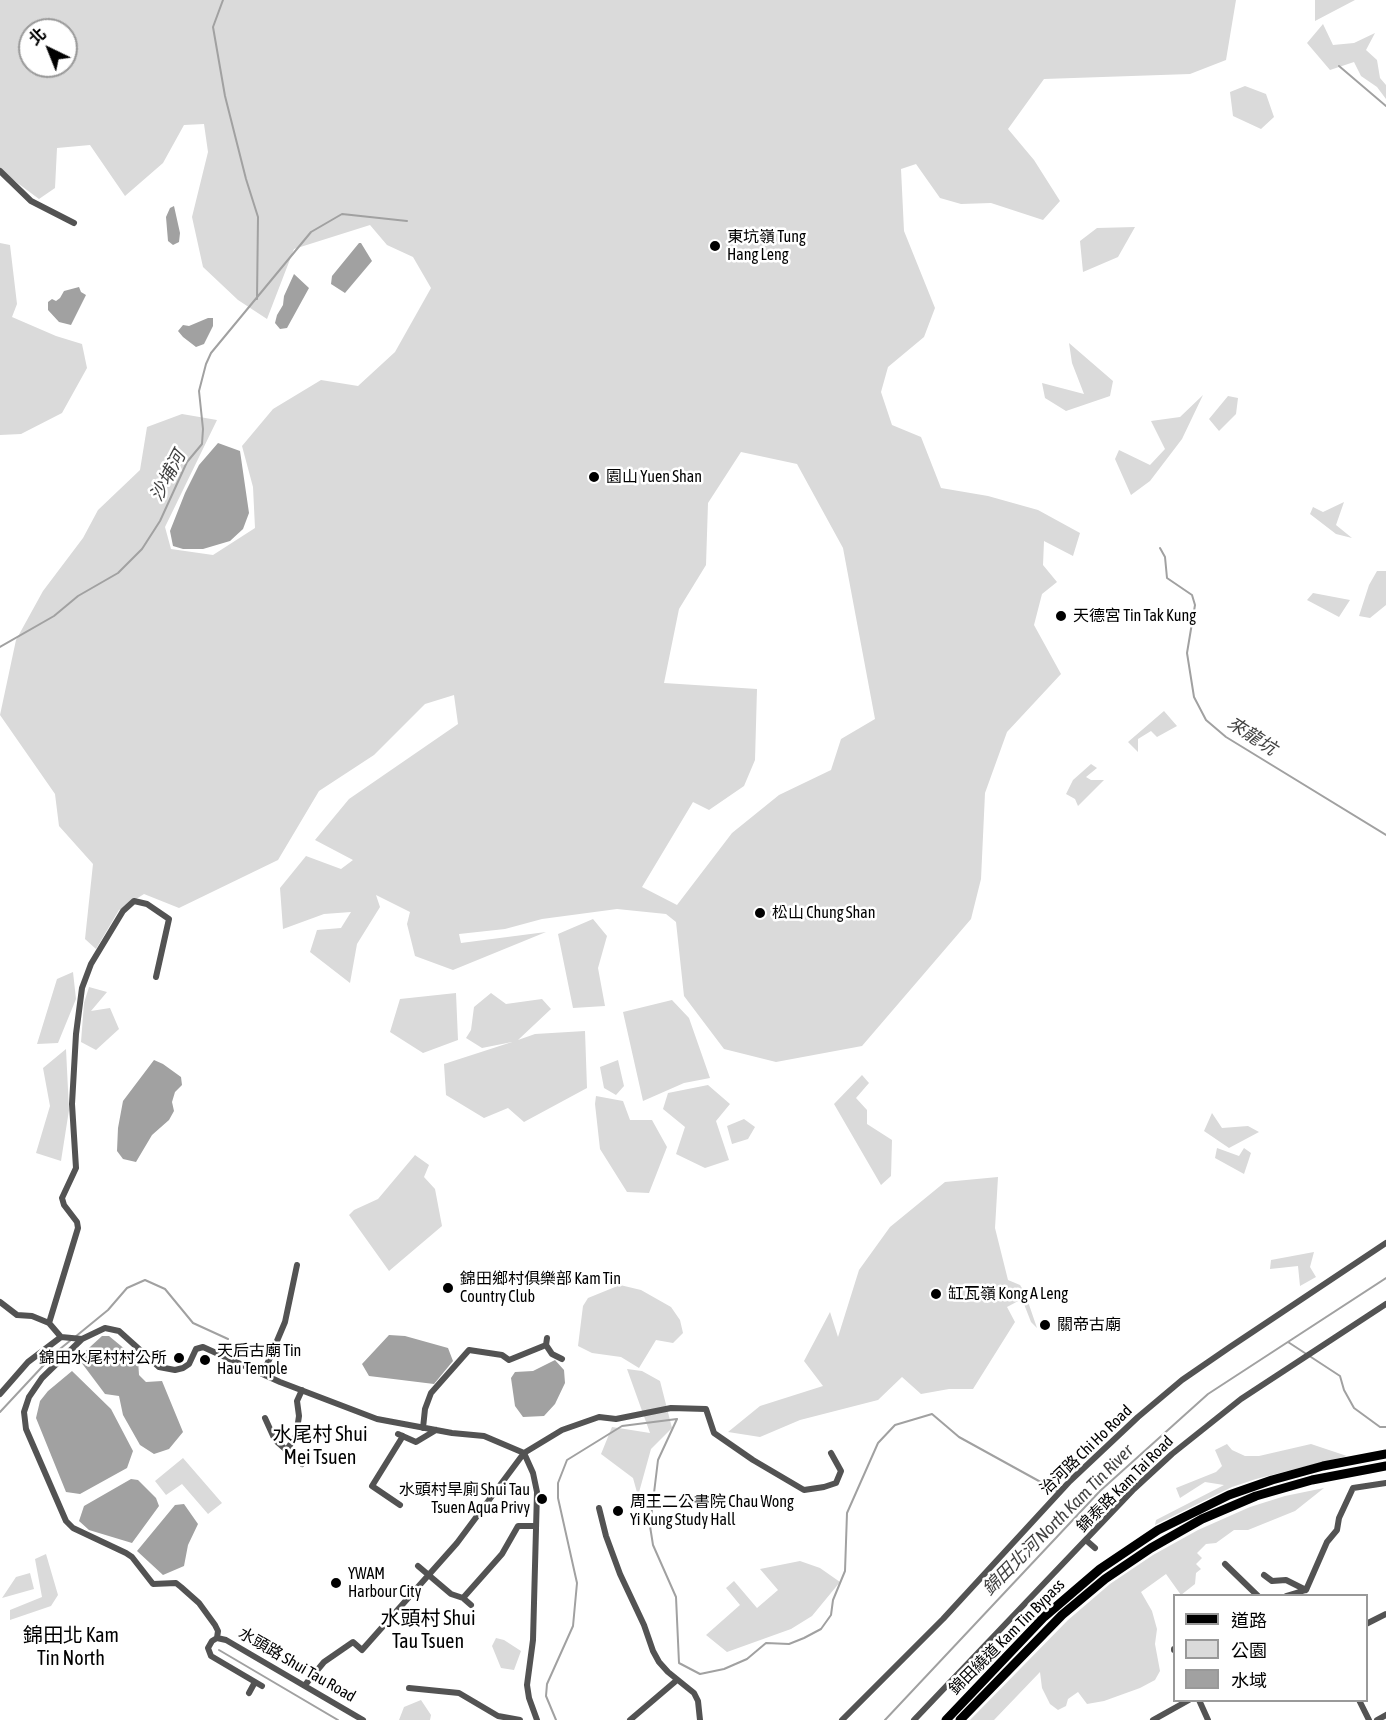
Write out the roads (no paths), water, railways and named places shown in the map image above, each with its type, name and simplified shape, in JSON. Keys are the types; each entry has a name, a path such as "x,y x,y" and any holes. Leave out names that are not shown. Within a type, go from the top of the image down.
{"main road":[{"name":"錦田繞道 Kam Tin Bypass","path":"946,1720 1044,1617 1100,1569 1158,1530 1195,1510 1272,1480 1323,1466 1386,1454"},
{"name":"錦田繞道 Kam Tin Bypass","path":"960,1720 1062,1616 1105,1579 1151,1548 1202,1519 1256,1496 1312,1480 1386,1466"}],"street":[{"path":"0,171 31,201 74,223"},
{"path":"49,1323 78,1228 64,1205 63,1198 76,1170 72,1104 76,1034 82,988 91,964 123,911 134,901 147,903 169,919 156,976"},
{"name":"治河路 Chi Ho Road","path":"842,1720 943,1619 1070,1481 1138,1417 1182,1380 1220,1353 1386,1243"},
{"path":"263,1374 285,1322 297,1265"},
{"path":"0,1302 17,1315 32,1316 49,1323 60,1337 82,1339"},
{"name":"錦泰路 Kam Tai Road","path":"914,1720 1087,1541 1134,1489 1172,1454 1241,1399 1386,1304"},
{"path":"217,1638 218,1631 200,1603 176,1583 153,1584 132,1557 73,1528 66,1521 26,1430 24,1412 29,1397 42,1378 82,1339 105,1328 119,1331 159,1367 176,1370 183,1368 189,1364 199,1347 376,1419 484,1436 524,1453 536,1481 533,1640 527,1685 537,1720"},
{"path":"0,1394 28,1362 60,1337"},
{"path":"423,1428 425,1409 431,1393 469,1350 502,1355 509,1360 547,1341 552,1354 562,1359"},
{"path":"286,1451 296,1436 299,1416 297,1401 302,1390"},
{"path":"305,1685 324,1662 353,1642 362,1650 457,1543 524,1453 562,1430 598,1417 616,1419 671,1408 706,1409 714,1433 753,1460 804,1490 836,1483 841,1471 831,1453"},
{"path":"265,1418 275,1440 302,1464"},
{"path":"400,1505 372,1486 401,1435 416,1442 436,1430"},
{"path":"1293,1594 1306,1590 1327,1542 1337,1530 1339,1518 1353,1488 1386,1483"},
{"path":"599,1508 606,1536 620,1574 644,1625 653,1651 659,1662 694,1693 698,1701 700,1720"},
{"path":"463,1598 502,1554 518,1526 536,1526"},
{"path":"1087,1541 1095,1548"},
{"path":"1225,1564 1256,1594"},
{"path":"418,1566 451,1594 463,1598 471,1605"},
{"path":"1264,1575 1272,1581 1286,1580 1306,1590"},
{"path":"1368,1623 1386,1614"},
{"name":"水頭路 Shui Tau Road","path":"262,1686 211,1656 208,1648 212,1641 217,1638 226,1640 363,1720"},
{"path":"630,1720 677,1680"},
{"path":"249,1693 255,1682"},
{"path":"409,1688 459,1692 498,1716 520,1720"},
{"path":"1153,1720 1187,1702"},
{"path":"1199,1702 1208,1720"},
{"path":"1360,1702 1369,1720"},
{"path":"1377,1720 1386,1715"}],"water":[{"path":"174,206 180,233 179,242 173,245 168,241 166,217 170,208"},
{"path":"359,243 372,261 345,293 331,284 332,276"},
{"path":"294,274 309,288 287,328 280,329 275,323 277,315"},
{"path":"79,287 86,295 71,325 59,322 48,310 48,302 52,299 56,301 64,291"},
{"path":"213,318 213,326 204,344 196,347 178,331 183,325 189,326"},
{"path":"218,443 240,451 249,513 243,529 230,541 203,549 183,549 173,546 170,531 185,493 199,465"},
{"path":"154,1060 181,1077 182,1085 175,1092 172,1102 174,1111 169,1120 152,1135 136,1162 123,1159 117,1151 123,1101"},
{"path":"389,1335 405,1336 448,1348 453,1361 434,1384 369,1376 362,1364"},
{"path":"102,1336 109,1336 138,1360 139,1375 146,1382 162,1381 183,1432 169,1449 154,1454 140,1445 123,1415 119,1396 105,1394 78,1358"},
{"path":"555,1360 564,1370 565,1383 555,1404 544,1416 523,1417 515,1406 511,1378 515,1372 533,1371"},
{"path":"72,1371 111,1409 133,1451 127,1468 80,1494 66,1492 36,1418 40,1401 48,1391"},
{"path":"131,1479 138,1480 156,1498 159,1506 132,1543 89,1530 79,1521 84,1506"},
{"path":"184,1504 198,1524 188,1545 184,1566 163,1575 137,1551 175,1505"}],"waterway":[{"path":"223,0 213,27 225,96 258,217 257,299"},
{"path":"1339,66 1386,106"},
{"name":"沙埔河","path":"0,647 54,616 78,596 118,573 142,549 160,521 187,462 202,444 203,429 199,391 211,353 311,232 342,214 407,221"},
{"name":"來龍坑","path":"1160,548 1165,557 1167,578 1192,595 1195,605 1187,653 1194,697 1206,720 1226,737 1386,835"},
{"name":"錦田北河 North Kam Tin River","path":"885,1720 1100,1491 1208,1394 1386,1278"},
{"path":"75,1337 108,1310 127,1288 145,1280 165,1289 193,1323 228,1339"},
{"path":"0,1412 55,1353 71,1340"},
{"path":"1288,1342 1340,1376 1344,1390 1354,1408 1380,1427 1386,1427"},
{"path":"677,1419 658,1460 650,1526 653,1545 676,1597 679,1663 700,1674 724,1669 747,1659 766,1643 789,1644 821,1629 831,1615 833,1600 845,1571 847,1513 878,1443 895,1425 932,1414 959,1437 1057,1491"},
{"path":"556,1720 546,1696 547,1684 573,1626 577,1583 558,1498 558,1483 567,1460 622,1426 677,1419"},
{"path":"219,1650 338,1720"}],"place":[{"name":"東坑嶺 Tung Hang Leng","path":"715,246"},
{"name":"園山 Yuen Shan","path":"594,477"},
{"name":"天德宮 Tin Tak Kung","path":"1061,616"},
{"name":"松山 Chung Shan","path":"760,913"},
{"name":"錦田鄉村俱樂部 Kam Tin Country Club","path":"448,1288"},
{"name":"缸瓦嶺 Kong A Leng","path":"936,1294"},
{"name":"關帝古廟","path":"1045,1325"},
{"name":"錦田水尾村村公所","path":"179,1358"},
{"name":"天后古廟 Tin Hau Temple","path":"205,1360"},
{"name":"水頭村旱廁 Shui Tau Tsuen Aqua Privy","path":"542,1499"},
{"name":"周王二公書院 Chau Wong Yi Kung Study Hall","path":"618,1511"},
{"name":"YWAM Harbour City","path":"336,1583"}],"district":[{"name":"水尾村 Shui Mei Tsuen","path":"320,1446"},
{"name":"水頭村 Shui Tau Tsuen","path":"428,1630"},
{"name":"錦田北 Kam Tin North","path":"71,1648"}]}
